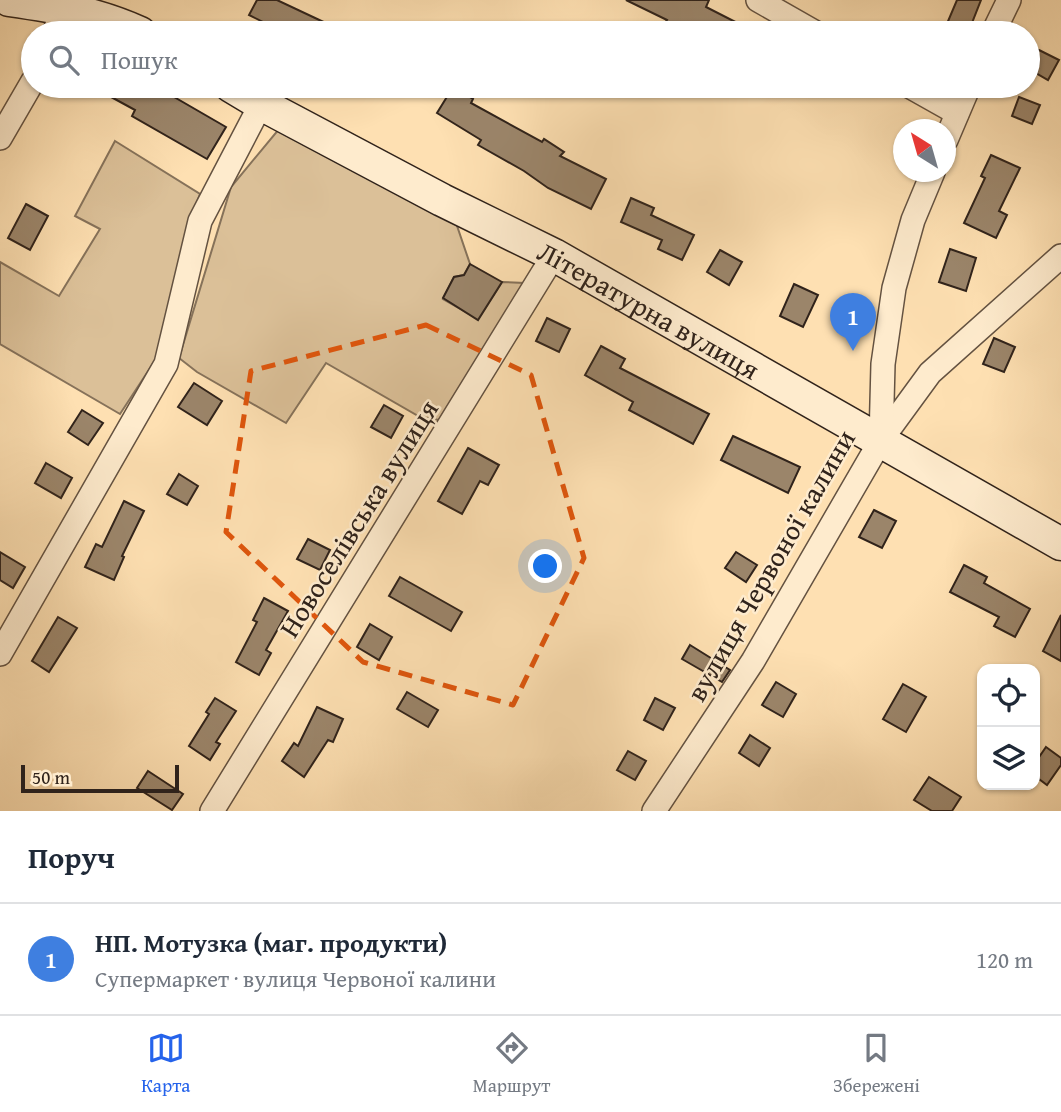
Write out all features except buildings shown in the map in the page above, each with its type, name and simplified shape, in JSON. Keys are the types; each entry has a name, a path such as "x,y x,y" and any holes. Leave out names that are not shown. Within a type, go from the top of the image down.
{"street":[{"path":"9,0 62,14 114,21"},
{"path":"758,0 796,21"},
{"path":"999,21 1009,0"},
{"path":"0,138 23,98"},
{"name":"Літературна вулиця","path":"251,98 554,256 1061,544"},
{"path":"930,98 957,113"},
{"path":"955,119 964,98"},
{"path":"0,654 166,365 201,221 261,104"},
{"name":"вулиця Червоної калини","path":"654,811 753,662 881,440 883,364 894,288 913,220 929,182"},
{"name":"Новоселівська вулиця","path":"212,811 554,256"},
{"path":"881,440 930,373 1061,256"}],"highlighted area":[{"path":"426,325 531,375 584,558 513,705 363,662 226,532 251,371"}],"shaded area":[{"path":"279,129 455,220 470,264 464,275 454,277 443,299 478,319 502,282 524,283 439,420 420,417 326,363 286,423 197,372 179,358 231,187"},
{"path":"115,141 200,194 191,217 158,356 120,414 0,344 0,262 59,296 100,229 75,216"}],"place":[{"name":"НП. Мотузка (маг. продукти)","path":"853,351"}]}
